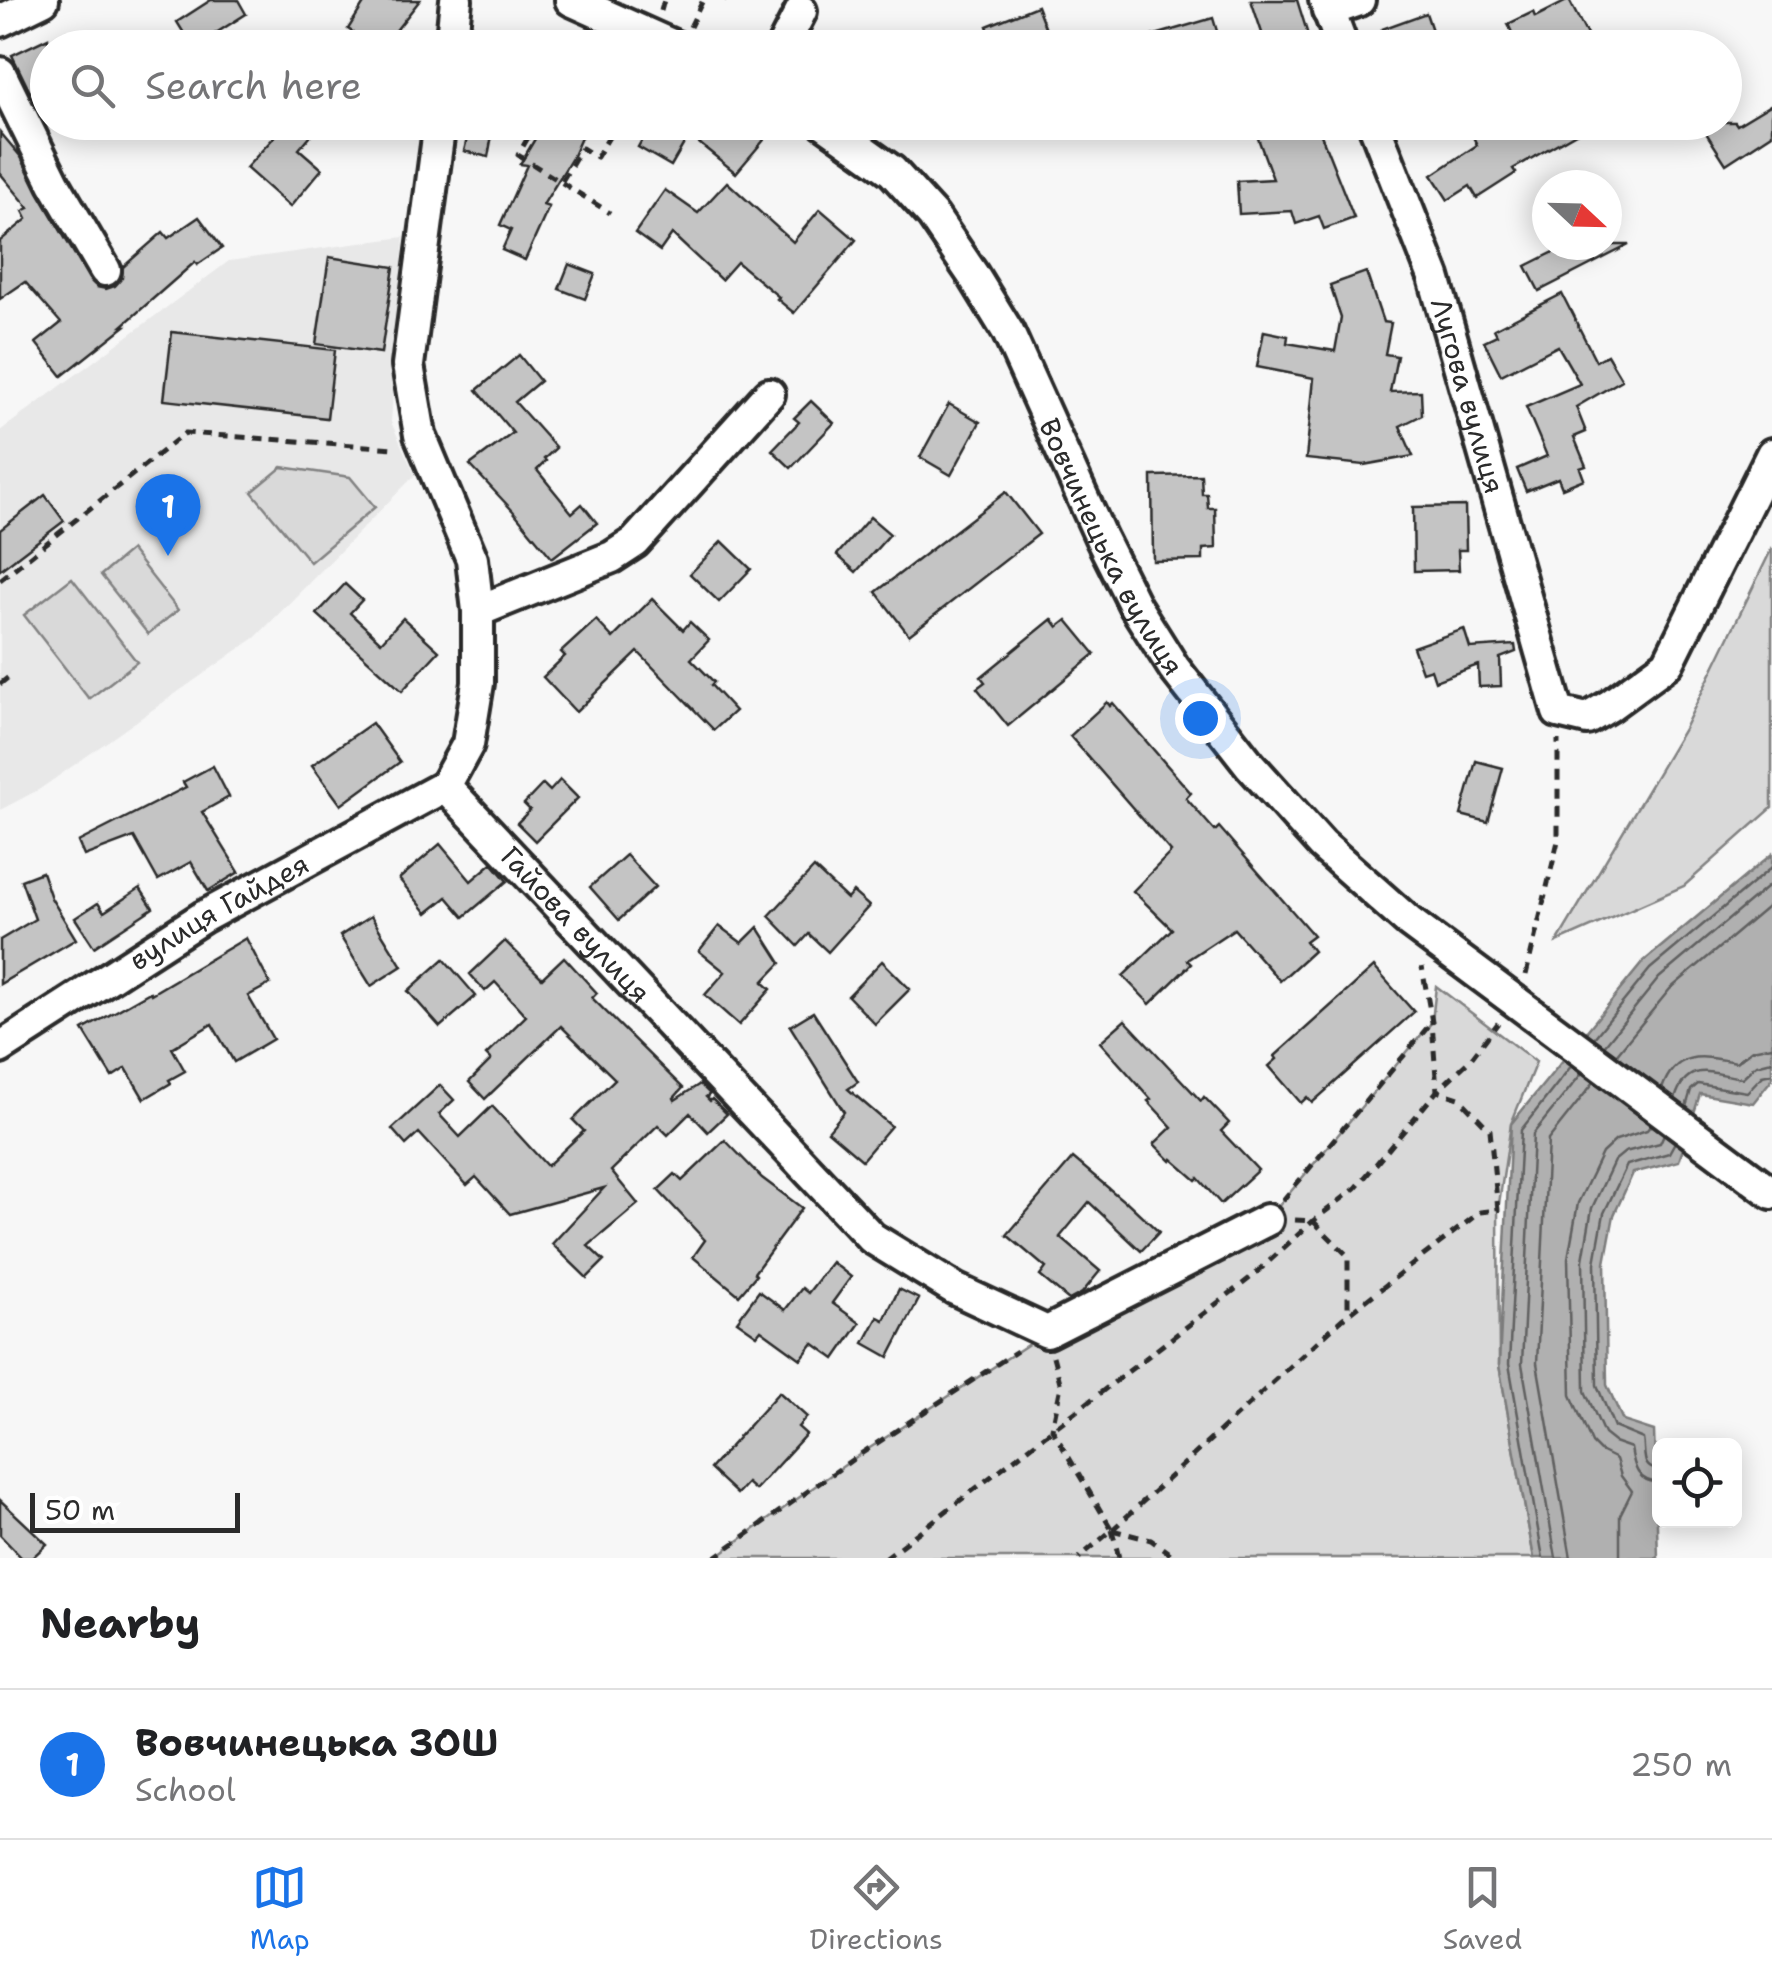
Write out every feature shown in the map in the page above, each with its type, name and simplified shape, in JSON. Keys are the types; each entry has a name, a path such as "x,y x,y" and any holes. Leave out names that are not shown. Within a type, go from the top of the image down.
{"street":[{"path":"0,22 43,0"},
{"path":"453,30 456,0"},
{"path":"571,0 638,30"},
{"path":"1336,30 1327,6 1359,0"},
{"path":"791,30 800,11"},
{"path":"0,72 30,134"},
{"path":"33,140 105,270"},
{"path":"438,140 408,365 420,435 472,560 478,610 478,683 468,744 445,786"},
{"name":"Вовчинецька вулиця","path":"848,140 892,171 933,216 972,274 1008,332 1100,538 1136,606 1174,668 1250,765 1322,845 1409,922 1772,1193"},
{"name":"Лугова вулиця","path":"1380,140 1434,277 1558,712"},
{"path":"478,610 612,556 634,542 769,394"},
{"path":"1558,712 1586,719 1610,706 1668,662 1772,454"},
{"name":"вулиця Гайдея","path":"0,1048 204,917 445,786"},
{"name":"Гайова вулиця","path":"445,786 872,1238 956,1289 1046,1332"},
{"path":"1046,1332 1266,1220"}],"path":[{"path":"527,140 518,155 610,213"},
{"path":"561,182 582,148 597,158 608,140"},
{"path":"0,580 185,434 394,449 420,435"},
{"path":"0,684 10,676"},
{"path":"1525,978 1558,841 1558,712"},
{"path":"885,1558 1254,1275 1356,1188 1437,1091 1470,1060 1508,1010"},
{"path":"1266,1220 1432,1022"},
{"path":"1080,1558 1348,1314 1480,1212 1498,1210 1490,1130 1460,1098 1437,1091"},
{"path":"1313,1221 1348,1256 1348,1314"},
{"path":"714,1558 856,1457 1046,1332 1061,1386 1052,1429 1112,1530 1119,1558"},
{"path":"1112,1530 1151,1540 1176,1558"}],"shaded area":[{"path":"404,237 391,422 415,475 256,637 40,789 0,810 0,431 229,261"},
{"path":"282,467 350,477 375,507 310,562 252,492"},
{"path":"1772,548 1772,808 1684,886 1557,942 1684,729"},
{"path":"131,550 178,610 148,634 101,575"},
{"path":"72,578 137,662 89,699 24,615"},
{"path":"1436,986 1536,1062 1511,1124 1498,1210 1499,1365 1534,1558 714,1558 856,1457 1047,1332 1267,1220 1432,1022"}],"water":[{"path":"1772,854 1772,1079 1753,1103 1700,1094 1679,1161 1633,1173 1614,1215 1605,1263 1607,1385 1623,1421 1654,1431 1652,1528 1657,1528 1658,1558 1534,1558 1499,1365 1511,1124 1643,962"}],"building":[{"path":"211,0 238,0 246,14 221,30 182,30 177,22"},
{"path":"366,0 420,0 396,30 348,29"},
{"path":"1251,0 1297,0 1306,30 1261,30"},
{"path":"1569,0 1584,30 1511,30 1508,24 1533,12 1535,17"},
{"path":"1037,6 1046,30 988,30 987,26"},
{"path":"1426,13 1432,30 1382,30"},
{"path":"1213,18 1217,30 1172,30"},
{"path":"30,46 30,92 12,55"},
{"path":"1772,104 1772,134 1726,164 1711,140 1742,140 1742,122"},
{"path":"0,132 21,157 97,287 115,286 122,278 123,267 163,232 168,238 199,217 222,248 197,265 195,262 125,326 62,376 36,343 61,323 25,282 0,299 0,241 27,219 23,211 29,208 0,173"},
{"path":"272,140 307,140 299,149 322,169 290,207 246,168"},
{"path":"467,140 491,140 488,157 464,151"},
{"path":"534,140 580,140 543,205 549,207 525,260 502,250 511,230 500,225 527,165 520,164"},
{"path":"642,140 686,140 671,166 638,147"},
{"path":"695,140 764,140 736,173"},
{"path":"1259,140 1323,140 1354,218 1324,229 1319,216 1296,224 1292,211 1239,214 1237,181 1273,179"},
{"path":"1475,140 1564,140 1513,169 1516,173 1477,198 1470,186 1448,200 1432,175 1477,145"},
{"path":"727,182 793,242 820,209 856,240 794,313 737,262 721,280 672,234 660,251 635,233 665,190 698,213"},
{"path":"329,257 394,267 381,353 316,344"},
{"path":"1538,260 1600,260 1539,291 1526,266"},
{"path":"569,264 595,274 585,299 559,289"},
{"path":"1366,272 1383,322 1391,323 1385,354 1397,356 1390,392 1421,391 1422,415 1400,426 1413,456 1364,465 1306,459 1314,378 1257,367 1264,331 1288,336 1287,343 1335,351 1341,318 1330,285"},
{"path":"1562,294 1596,361 1607,355 1622,380 1576,407 1586,432 1574,437 1586,466 1580,468 1584,479 1562,488 1558,478 1526,491 1517,469 1547,456 1526,407 1580,384 1558,346 1501,375 1484,341 1497,335 1494,329"},
{"path":"172,332 335,350 327,418 164,400"},
{"path":"519,355 540,381 515,402 556,448 537,470 572,513 582,504 597,523 552,558 470,465 513,433 477,390"},
{"path":"811,401 834,423 791,468 772,450 799,422 794,418"},
{"path":"949,404 980,422 951,475 920,457"},
{"path":"1201,475 1202,494 1207,494 1208,508 1215,508 1216,548 1203,549 1203,560 1153,561 1152,476"},
{"path":"1006,492 1039,534 909,635 876,592"},
{"path":"45,495 64,521 0,570 0,530"},
{"path":"1465,506 1466,550 1458,550 1459,570 1414,571 1413,507"},
{"path":"870,517 890,534 856,572 837,555"},
{"path":"722,541 751,569 719,602 690,574"},
{"path":"345,584 362,600 350,613 381,642 403,618 439,651 402,691 317,614"},
{"path":"652,599 683,630 690,622 709,640 691,659 735,711 714,730 638,652 576,712 543,677 565,656 561,652 596,620 613,638"},
{"path":"1052,619 1058,627 1067,620 1095,654 1008,726 977,688 985,682 981,677"},
{"path":"1464,629 1470,648 1515,645 1516,652 1500,658 1501,686 1479,687 1478,665 1435,681 1431,669 1422,672 1413,647"},
{"path":"1107,702 1110,706 1113,703 1191,793 1186,798 1215,831 1219,827 1313,935 1305,941 1313,951 1280,981 1234,929 1187,960 1191,964 1150,1004 1123,976 1172,929 1133,891 1171,852 1070,736"},
{"path":"372,723 400,762 341,805 312,765"},
{"path":"1476,761 1503,768 1488,822 1461,815"},
{"path":"213,766 229,797 202,812 239,872 208,891 191,862 158,880 134,837 84,856 78,842 186,787 183,782"},
{"path":"560,780 578,798 535,841 517,823 530,810 524,804 543,784 550,791"},
{"path":"440,844 471,881 492,863 507,881 464,917 447,897 427,913 399,879"},
{"path":"626,855 655,887 619,920 590,887"},
{"path":"814,868 847,899 853,892 869,906 828,952 809,934 798,946 769,916"},
{"path":"42,872 51,898 76,939 0,984 0,940 35,919 21,880"},
{"path":"140,888 153,908 94,947 75,918 98,903 104,912"},
{"path":"371,916 402,966 371,986 340,936"},
{"path":"719,926 742,943 758,927 781,963 763,982 771,989 739,1025 705,995 725,972 699,951"},
{"path":"246,938 270,984 248,996 273,1039 234,1062 212,1024 172,1048 185,1071 144,1099 126,1068 112,1077 83,1030"},
{"path":"505,941 542,978 564,957 597,993 592,998 683,1088 675,1100 700,1084 710,1094 706,1097 727,1114 708,1132 690,1113 668,1135 658,1125 611,1171 638,1204 588,1246 604,1261 587,1278 552,1244 604,1188 510,1214 476,1177 467,1185 419,1133 406,1145 392,1129 440,1085 454,1100 439,1114 460,1137 492,1106 547,1166 584,1131 573,1120 615,1079 561,1026 485,1099 469,1082 491,1060 486,1055 526,1016 495,982 485,991 470,974"},
{"path":"444,959 476,996 440,1027 408,991"},
{"path":"882,961 910,989 875,1024 848,996"},
{"path":"1374,967 1414,1012 1312,1103 1307,1097 1301,1103 1269,1066 1277,1059 1275,1056"},
{"path":"813,1012 858,1082 848,1089 891,1126 862,1160 828,1131 844,1112 790,1026"},
{"path":"1125,1020 1201,1101 1204,1097 1229,1123 1221,1131 1258,1170 1221,1204 1198,1178 1171,1161 1154,1144 1172,1127 1100,1042"},
{"path":"725,1140 762,1178 802,1208 739,1295 693,1257 705,1240 658,1190 675,1174 682,1181"},
{"path":"1073,1158 1159,1232 1141,1251 1089,1202 1060,1237 1100,1271 1082,1293 1069,1300 1040,1276 1046,1268 1007,1235"},
{"path":"832,1262 851,1277 832,1303 860,1323 835,1359 813,1343 801,1359 761,1330 757,1335 737,1321 759,1291 785,1310 802,1288 808,1293"},
{"path":"899,1289 919,1299 889,1357 864,1343 878,1317 884,1320"},
{"path":"779,1392 807,1417 798,1427 806,1434 755,1490 747,1483 737,1494 710,1469"},
{"path":"0,1500 47,1544 32,1558 22,1558 0,1535"}],"place":[{"name":"Вовчинецька ЗОШ","path":"168,556"}]}
